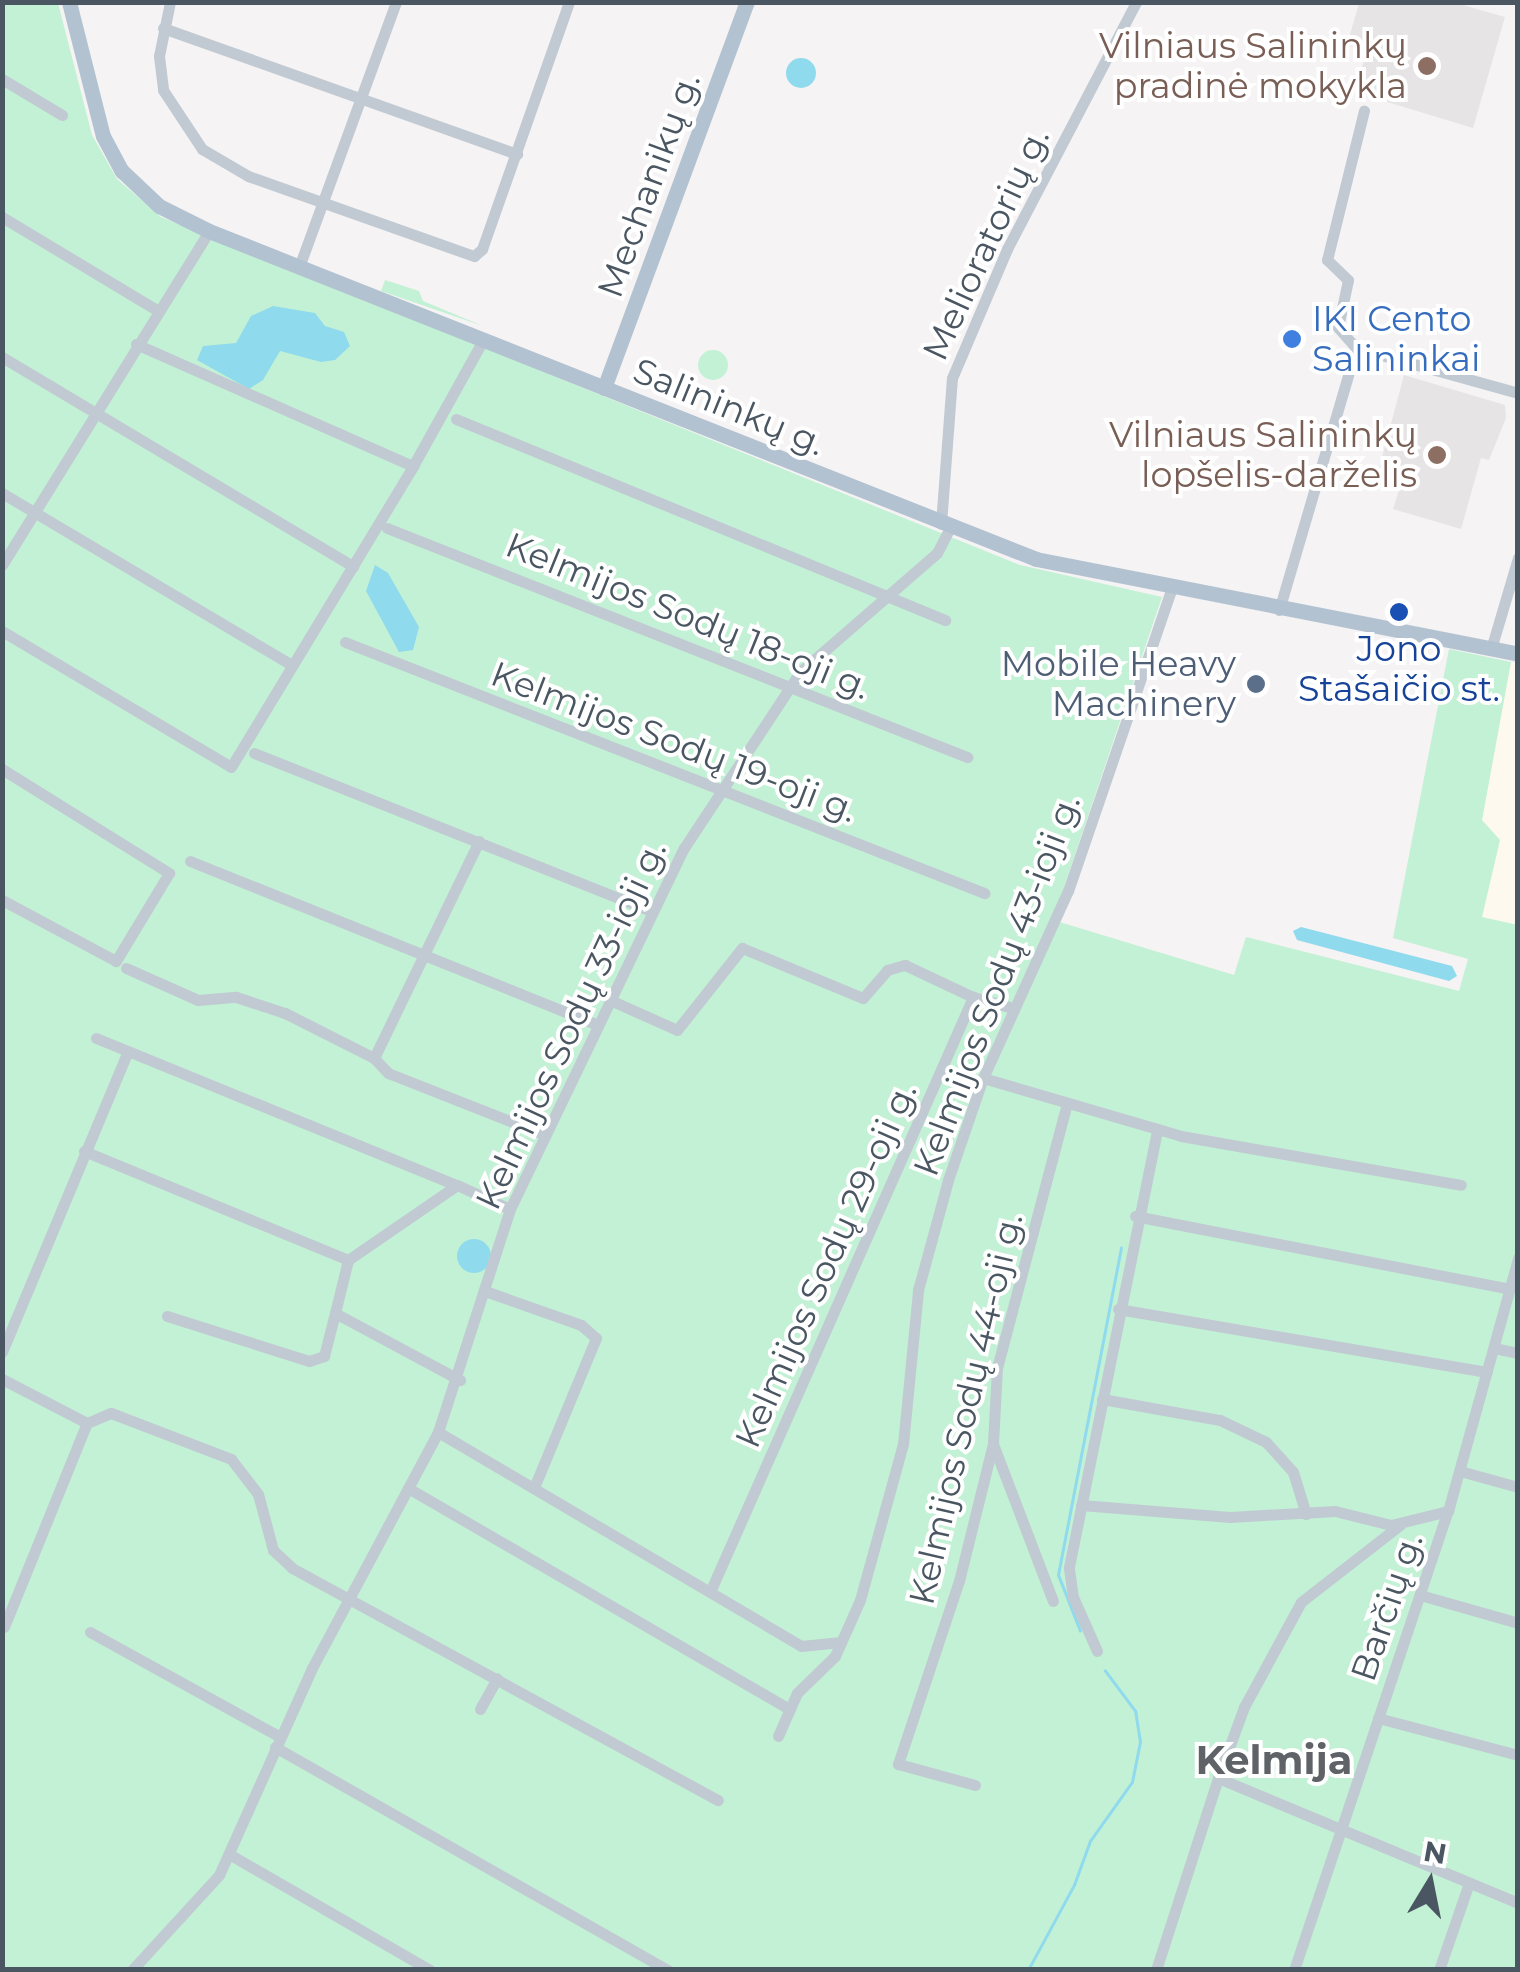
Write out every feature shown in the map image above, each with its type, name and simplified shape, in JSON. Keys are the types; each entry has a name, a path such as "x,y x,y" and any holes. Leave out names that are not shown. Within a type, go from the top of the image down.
{"main road":[{"name":"Salininkų g.","path":"68,2 103,136 122,171 158,206 210,231 945,526 1056,565 1518,654"},
{"name":"Mechanikų g.","path":"604,388 747,2"}],"street":[{"path":"170,2 159,70 184,130 226,165 474,256 482,250 570,2"},
{"path":"299,266 396,2"},
{"name":"Melioratorių g.","path":"945,526 952,378 1007,250 1136,2"},
{"path":"163,28 517,154"},
{"path":"2,79 62,115"},
{"path":"1364,111 1327,260 1348,280 1338,327 1356,348 1518,393"},
{"path":"2,217 158,310"},
{"path":"2,564 93,412 210,231"},
{"path":"2,631 230,767 413,466 483,340"},
{"path":"136,344 413,466"},
{"path":"1279,610 1356,348"},
{"path":"2,357 353,566"},
{"path":"456,419 945,620"},
{"path":"2,494 292,665"},
{"name":"Kelmijos Sodų 33-ioji g.","path":"132,1970 210,1891 346,1598 438,1432 460,1380 510,1209 652,912 722,792 790,687 828,643 937,552 945,526"},
{"name":"Kelmijos Sodų 18-oji g.","path":"387,528 967,757"},
{"path":"1491,649 1518,558"},
{"name":"Kelmijos Sodų 43-ioji g.","path":"778,1736 790,1708 841,1642 881,1537 904,1444 918,1290 982,1078 1068,891 1171,590"},
{"name":"Kelmijos Sodų 19-oji g.","path":"345,642 984,892"},
{"path":"254,753 652,912"},
{"path":"2,770 169,873 121,965"},
{"path":"374,1058 478,841"},
{"path":"190,861 598,1024"},
{"path":"2,900 121,965 198,1000 236,997 285,1013 374,1058 388,1074 543,1134"},
{"path":"610,1000 677,1030 742,948 863,998 887,970 905,965 973,997 1013,1008"},
{"name":"Kelmijos Sodų 29-oji g.","path":"710,1592 973,997"},
{"path":"96,1038 510,1209"},
{"path":"2,1352 128,1051"},
{"path":"982,1078 1156,1129 1461,1186"},
{"name":"Kelmijos Sodų 44-oji g.","path":"975,1785 898,1764 958,1581 993,1444 996,1368 1067,1103"},
{"path":"1097,1651 1070,1586 1081,1505 1135,1216 1156,1129"},
{"path":"84,1151 348,1260"},
{"path":"167,1316 308,1362 324,1356 348,1260 457,1185"},
{"path":"1135,1216 1510,1289"},
{"name":"Barčių g.","path":"1294,1970 1448,1510 1518,1258"},
{"path":"485,1291 581,1324 597,1342 534,1488"},
{"path":"1118,1309 1488,1372"},
{"path":"335,1313 460,1380"},
{"path":"1494,1348 1518,1353"},
{"path":"2,1378 88,1423"},
{"path":"1102,1399 1220,1420 1266,1442 1294,1472 1306,1514"},
{"path":"4,1627 88,1423 111,1413 232,1459 258,1494 278,1556 346,1598 718,1800"},
{"path":"438,1432 801,1646 841,1642"},
{"path":"993,1444 1053,1601"},
{"path":"1460,1471 1518,1487"},
{"path":"408,1488 790,1708"},
{"path":"1081,1505 1230,1517 1349,1513 1400,1525"},
{"path":"1156,1970 1244,1707 1301,1602 1400,1525 1448,1510"},
{"path":"1420,1595 1518,1623"},
{"path":"90,1632 668,1970"},
{"path":"480,1708 498,1678"},
{"path":"1378,1718 1518,1755"},
{"path":"1218,1778 1518,1903"},
{"path":"229,1854 430,1970"},
{"path":"1439,1970 1468,1882"}],"shaded area":[{"name":"Vilniaus Salininkų pradinė mokykla","path":"1359,3 1456,3 1505,17 1473,128 1364,95 1359,81 1366,51 1347,45"},
{"name":"Vilniaus Salininkų lopšelis-darželis","path":"1404,375 1505,405 1506,418 1489,460 1481,458 1461,529 1393,509 1400,487 1376,480"},
{"path":"1511,662 1517,664 1517,925 1482,918 1500,840 1482,821"}],"green space":[{"path":"3,3 58,3 92,135 117,179 161,217 1020,565 1162,597 1053,920 1234,975 1246,937 1459,991 1468,959 1393,938 1449,649 1511,662 1482,820 1500,840 1482,917 1518,925 1517,1969 3,1970"},
{"path":"385,280 419,291 423,301 483,326 381,291"},
{"path":"713,350 723,355 728,365 723,375 713,380 703,375 698,365 703,355"}],"water":[{"path":"801,58 812,62 816,73 812,84 801,88 790,84 786,73 790,62"},
{"path":"273,306 315,313 325,326 344,332 350,346 335,360 321,362 280,351 263,380 249,389 197,360 203,346 236,343 251,316"},
{"path":"375,565 388,573 419,627 413,650 399,652 366,591"},
{"path":"1301,927 1452,966 1457,976 1449,981 1297,940 1293,931"},
{"path":"474,1239 486,1244 491,1256 486,1268 474,1273 462,1268 457,1256 462,1244"}],"waterway":[{"path":"1080,1631 1058,1575 1121,1248"},
{"path":"1028,1970 1074,1885 1090,1841 1132,1782 1140,1742 1135,1711 1105,1671"}],"place":[{"name":"Vilniaus Salininkų pradinė mokykla","path":"1427,66"},
{"name":"IKI Cento Salininkai","path":"1292,339"},
{"name":"Vilniaus Salininkų lopšelis-darželis","path":"1437,455"},
{"name":"Jono Stašaičio st.","path":"1399,612"},
{"name":"Mobile Heavy Machinery","path":"1256,684"}],"district":[{"name":"Kelmija","path":"1274,1760"}]}
